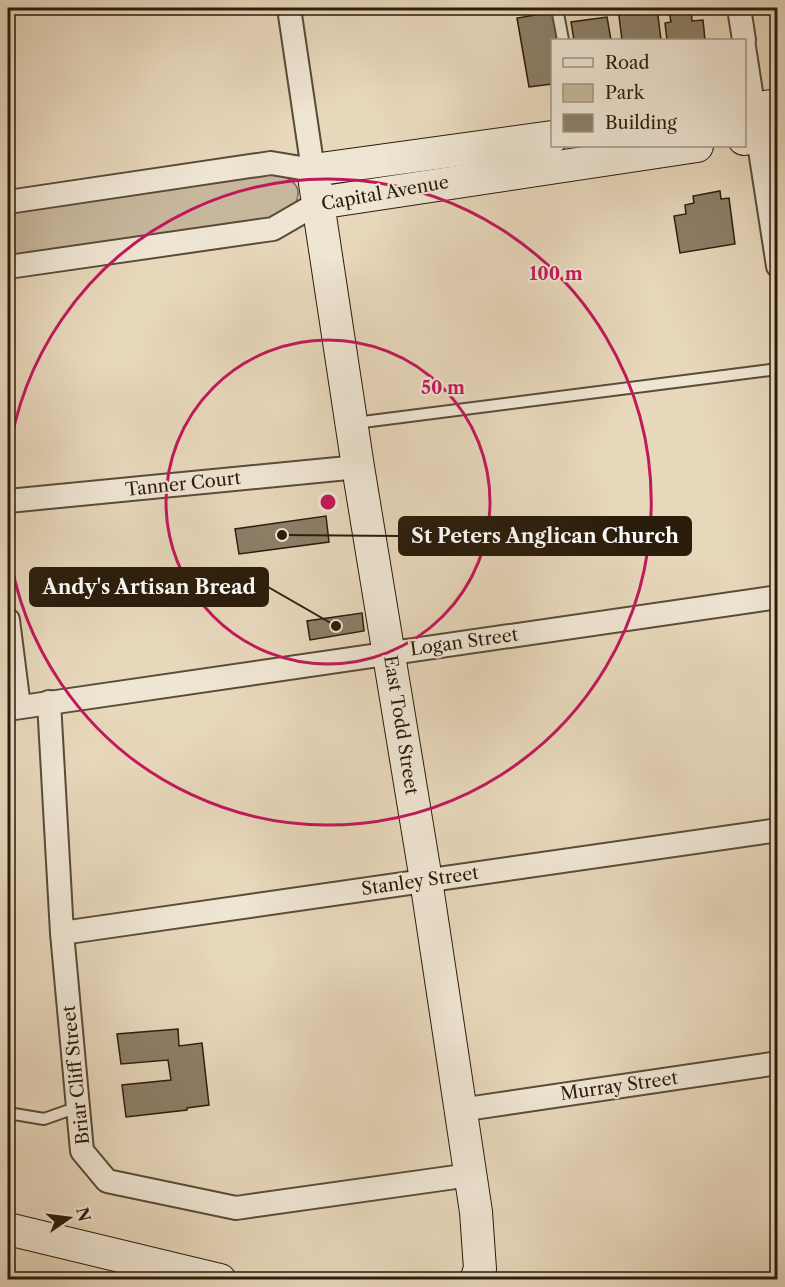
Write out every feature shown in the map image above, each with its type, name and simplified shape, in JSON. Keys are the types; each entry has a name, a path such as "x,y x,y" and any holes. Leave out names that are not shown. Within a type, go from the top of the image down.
{"main road":[{"name":"Capital Avenue","path":"313,170 551,137"},
{"name":"Capital Avenue","path":"318,203 586,157 688,147"},
{"name":"East Todd Street","path":"313,170 358,467 426,880 470,1174 479,1242 480,1269 476,1280"},
{"path":"8,1229 220,1280"}],"street":[{"path":"290,8 313,170"},
{"path":"739,8 744,39"},
{"path":"746,57 759,122 777,266"},
{"name":"Capital Avenue","path":"8,202 271,163 313,170"},
{"name":"Capital Avenue","path":"8,267 273,229 318,203"},
{"name":"Tanner Court","path":"8,501 358,467"},
{"name":"Logan Street","path":"13,708 777,597"},
{"path":"8,620 13,708"},
{"name":"Briar Cliff Street","path":"49,702 62,933 82,1152 107,1181 236,1208 470,1174"},
{"name":"Stanley Street","path":"62,933 777,830"},
{"name":"Murray Street","path":"460,1110 777,1063"}],"lane":[{"path":"557,8 563,39"},
{"path":"352,424 777,369"},
{"path":"8,1113 44,1119 78,1107"}],"green space":[{"path":"271,171 289,179 297,188 297,201 287,217 8,261 8,210"}],"building":[{"path":"618,8 657,8 661,39 622,39"},
{"path":"691,8 692,21 703,20 705,39 667,39 665,23 671,22 669,11"},
{"path":"553,12 557,39 551,39 551,84 529,87 517,18"},
{"path":"607,17 611,39 574,39 571,22"},
{"path":"720,191 721,199 729,198 735,244 680,253 674,216 686,214 685,205 694,203 693,196"},
{"path":"326,516 329,542 239,554 235,529"},
{"path":"362,613 364,631 310,640 307,621"},
{"path":"178,1029 179,1046 202,1043 209,1105 187,1108 187,1110 126,1117 122,1085 171,1080 168,1060 121,1064 117,1034"}],"place":[{"name":"St Peters Anglican Church","path":"282,535"},
{"name":"Andy's Artisan Bread","path":"336,626"}]}
